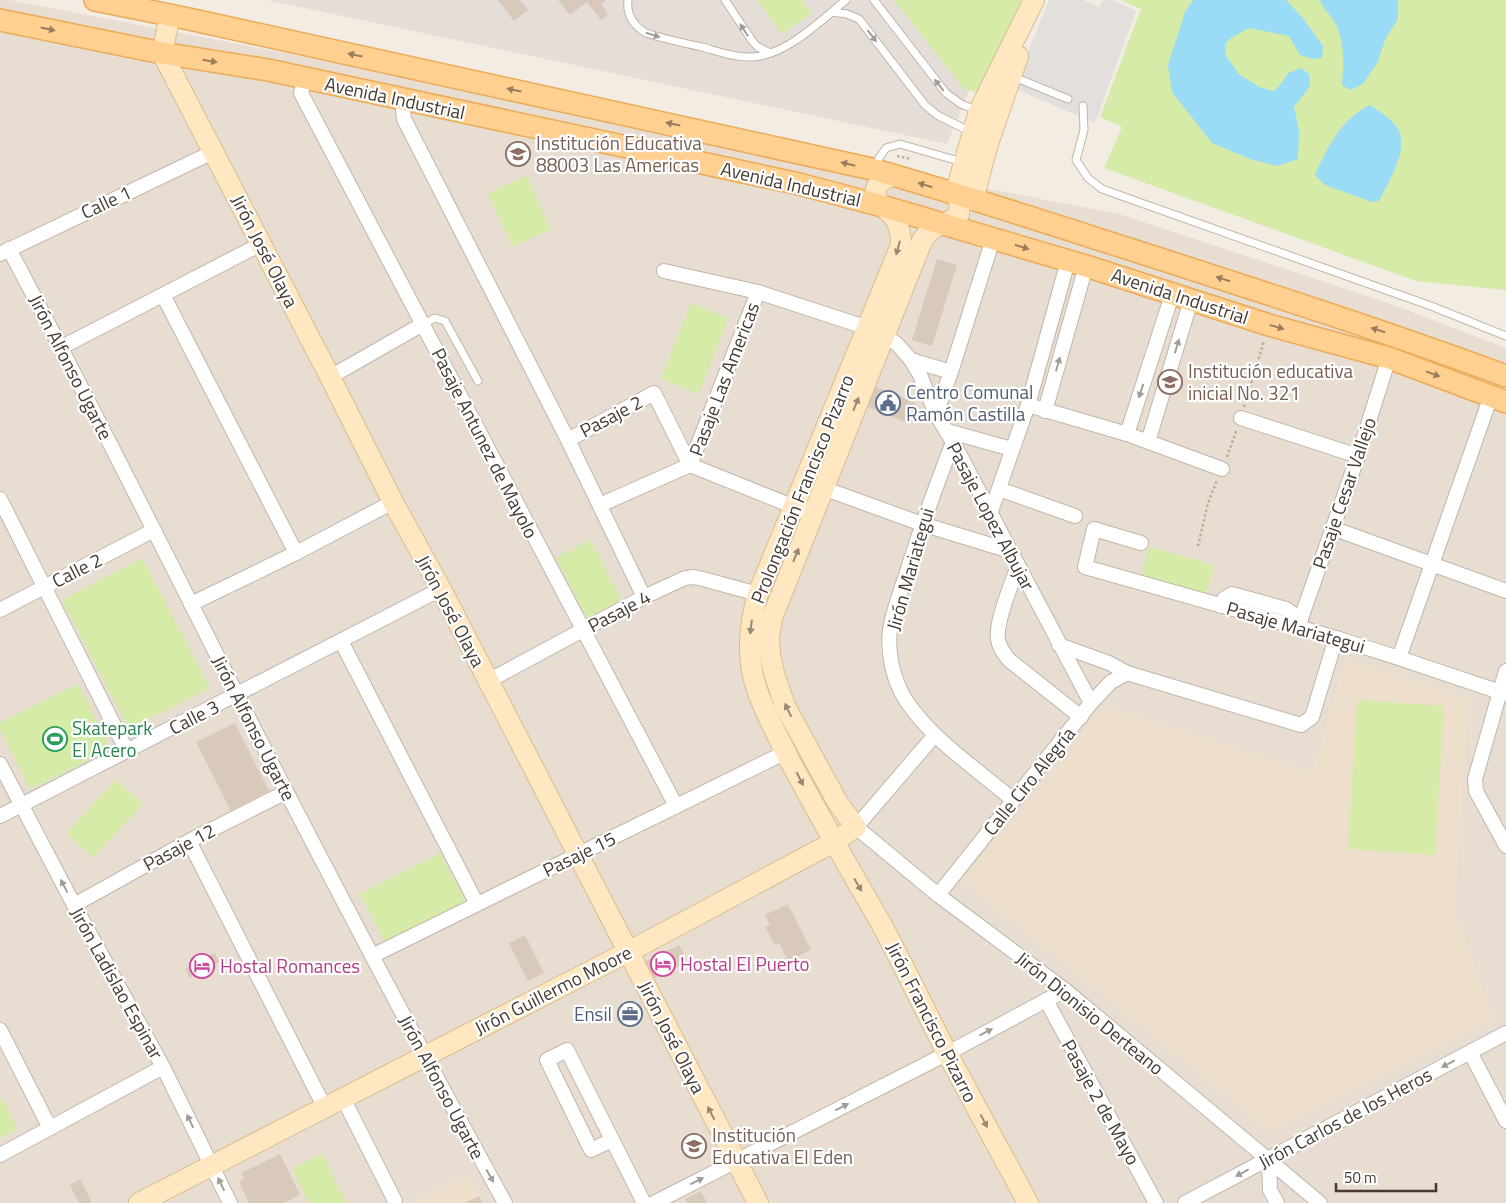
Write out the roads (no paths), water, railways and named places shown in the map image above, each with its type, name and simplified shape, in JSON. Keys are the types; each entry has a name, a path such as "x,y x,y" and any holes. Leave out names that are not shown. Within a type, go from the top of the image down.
{"main road":[{"name":"Avenida Industrial","path":"95,0 872,169 1386,333 1506,376"},
{"path":"964,197 964,163 979,111 1034,0"},
{"path":"964,197 987,147 1038,0"},
{"path":"162,53 170,15"},
{"name":"Avenida Industrial","path":"0,20 162,53 268,70 795,183 882,206 1077,264 1269,325 1389,358 1498,399"},
{"name":"Jirón José Olaya","path":"162,53 330,376 392,502 441,590 758,1203"},
{"path":"882,206 876,194 878,184 886,178 895,176"},
{"name":"Prolongación Francisco Pizarro","path":"834,842 767,714 753,678 750,631 753,612 758,594 803,510 876,332 922,241 927,232 950,222 959,214 960,203 964,197"},
{"name":"Prolongación Francisco Pizarro","path":"856,827 838,803 785,706 774,673 769,638 772,618 803,510 823,488 876,332 901,245 899,226 894,216 882,206"},
{"name":"Jirón Guillermo Moore","path":"139,1203 628,952 834,842 856,827"},
{"name":"Jirón Francisco Pizarro","path":"834,842 889,938 1028,1203"}],"street":[{"name":"Pasaje Antunez de Mayolo","path":"305,78 301,94 676,806"},
{"path":"402,99 404,119 568,440 644,597"},
{"name":"Calle 1","path":"5,252 213,152"},
{"path":"936,414 993,239"},
{"path":"62,348 261,244"},
{"name":"Jirón Alfonso Ugarte","path":"5,252 62,348 286,792 424,1056 504,1203"},
{"path":"990,514 1077,264"},
{"path":"1045,411 1077,264"},
{"name":"Pasaje Lopez Albujar","path":"664,271 758,292 876,332 897,344 911,360 920,375 936,414 1092,703"},
{"name":"Pasaje Las Americas","path":"690,465 758,292"},
{"path":"163,295 296,553"},
{"path":"1127,434 1181,298"},
{"path":"1148,442 1181,298"},
{"path":"330,376 423,324"},
{"name":"Pasaje Cesar Vallejo","path":"1299,623 1358,456 1389,358"},
{"path":"911,360 951,372"},
{"name":"Pasaje 2","path":"568,440 654,393 690,465"},
{"path":"1399,658 1433,564 1498,399"},
{"path":"1028,405 1127,434 1222,469"},
{"path":"1241,418 1358,456"},
{"path":"950,437 1012,449"},
{"name":"Jirón Mariategui","path":"950,437 894,614 890,631 890,655 904,698 918,717 935,735 1013,800"},
{"path":"600,505 690,465 803,510"},
{"path":"823,488 922,524 1010,551"},
{"path":"999,489 1075,516"},
{"path":"0,499 127,751"},
{"path":"191,604 296,553 392,502"},
{"path":"1332,528 1506,591"},
{"name":"Pasaje Mariategui","path":"1141,544 1094,529 1084,568 1222,606 1299,623 1336,638 1503,693"},
{"name":"Calle 2","path":"0,610 154,530"},
{"path":"1018,566 998,626 998,638 1001,649 1010,660 1080,717"},
{"name":"Pasaje 4","path":"488,681 644,597 685,578 694,577 758,594"},
{"name":"Calle 3","path":"0,816 441,590"},
{"path":"1059,645 1109,663 1127,673 1301,725 1312,717 1336,638"},
{"path":"341,641 477,904"},
{"path":"1506,671 1503,693 1475,779 1476,791 1506,846"},
{"name":"Calle Ciro Alegría","path":"938,895 1080,717 1111,682 1127,673"},
{"name":"Jirón Guillermo Moore","path":"856,827 935,735"},
{"name":"Pasaje 15","path":"372,956 786,752"},
{"name":"Jirón Ladislao Espinar","path":"0,764 74,905 163,1067 230,1203"},
{"name":"Pasaje 12","path":"74,905 189,841 286,792"},
{"name":"Jirón Dionisio Derteano","path":"856,827 938,895 1065,990 1320,1203"},
{"path":"189,841 325,1108"},
{"path":"654,1203 948,1053 1065,990"},
{"name":"Pasaje 2 de Mayo","path":"1046,1000 1156,1203"},
{"path":"0,1030 50,1128"},
{"name":"Jirón Carlos de los Heros","path":"1185,1203 1506,1033"},
{"path":"612,1140 591,1150 547,1060 567,1050 644,1203"},
{"path":"1470,1052 1506,1121"},
{"path":"0,1155 163,1067"},
{"path":"343,1098 395,1201"},
{"path":"1269,1159 1270,1190 1276,1203"}],"lane":[{"path":"628,0 630,18 639,29 646,33 745,57 770,53 792,42 846,0"},
{"path":"725,0 753,42 770,53"},
{"path":"874,0 946,93 961,104 979,111"},
{"path":"832,12 847,14 859,19 925,105 937,114 973,133"},
{"path":"1011,76 1068,99"},
{"path":"1083,106 1084,130 1076,160 1088,178 1102,188 1432,306 1506,336"},
{"path":"872,169 886,148 900,144 964,163"},
{"path":"423,324 435,318 445,322 478,382"}],"water":[{"path":"1193,0 1286,0 1302,17 1323,46 1322,58 1313,59 1300,55 1289,36 1249,28 1231,38 1225,44 1226,56 1239,74 1259,87 1274,91 1288,73 1301,68 1309,74 1310,86 1294,107 1299,130 1298,159 1277,166 1250,159 1212,143 1172,92 1168,65 1185,12"},
{"path":"1320,0 1398,0 1398,19 1386,38 1377,63 1363,84 1350,90 1342,85 1343,53 1341,37"},
{"path":"1370,105 1394,123 1401,139 1399,158 1392,176 1379,201 1372,202 1325,185 1315,175 1330,144 1343,126"}],"place":[{"name":"Institución Educativa 88003 Las Americas","path":"518,154"},
{"name":"Institución educativa inicial No. 321","path":"1170,382"},
{"name":"Centro Comunal Ramón Castilla","path":"888,403"},
{"name":"Skatepark El Acero","path":"55,739"},
{"name":"Hostal El Puerto","path":"663,964"},
{"name":"Hostal Romances","path":"202,966"},
{"name":"Ensil","path":"630,1014"},
{"name":"Institución Educativa El Eden","path":"694,1146"}]}
